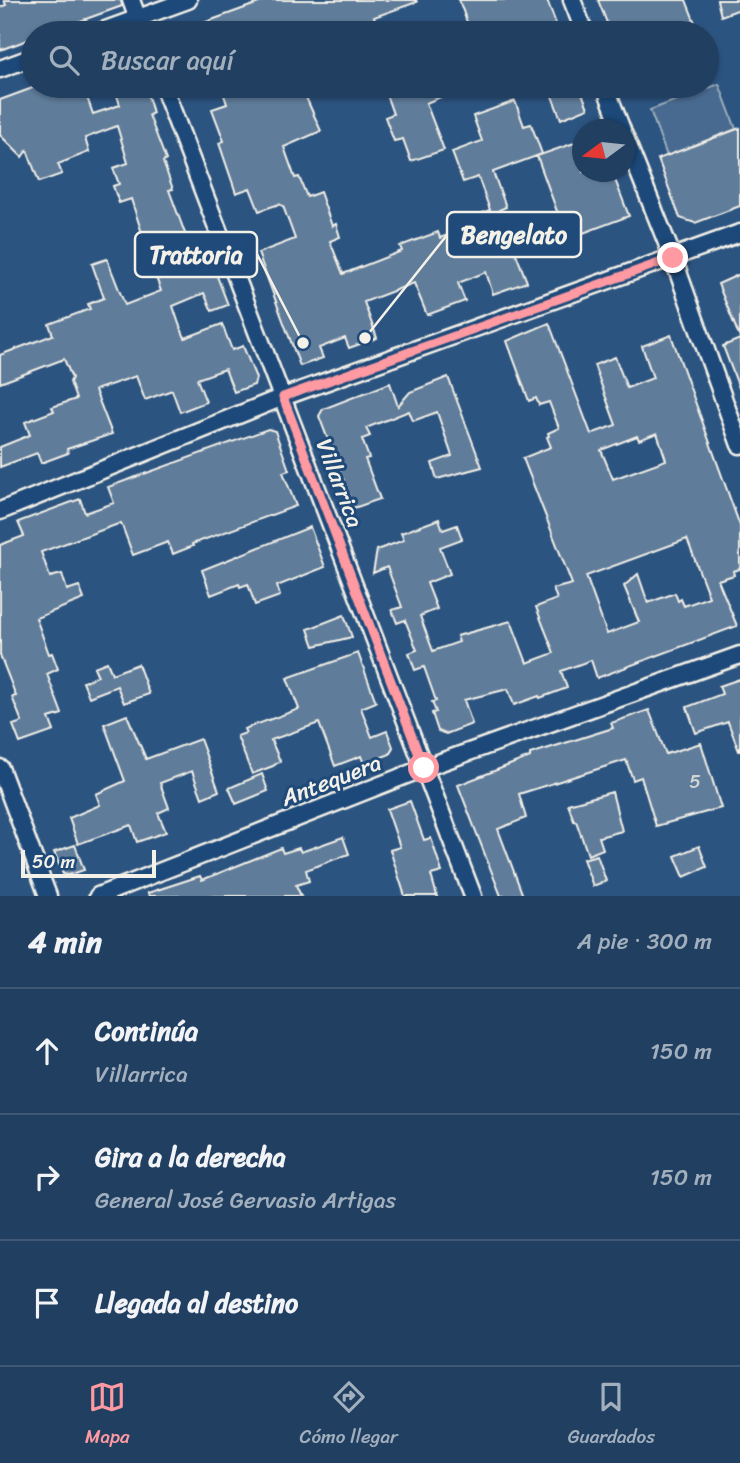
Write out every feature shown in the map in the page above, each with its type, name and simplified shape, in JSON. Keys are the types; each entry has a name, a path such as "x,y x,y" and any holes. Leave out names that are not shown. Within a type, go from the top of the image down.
{"street":[{"path":"131,0 138,21"},
{"path":"149,21 188,0"},
{"path":"572,0 580,21"},
{"path":"0,69 21,61"},
{"name":"Villarrica","path":"168,98 473,896"},
{"path":"610,98 618,119"},
{"path":"635,161 740,445"},
{"path":"0,511 283,397 740,233"},
{"name":"Antequera","path":"98,896 424,768 740,655"},
{"path":"0,768 48,896"}],"shaded area":[{"path":"719,84 736,129 667,156 650,110 682,98 719,98"}],"building":[{"path":"4,0 121,0 122,6 80,21 21,21 21,42 0,50 0,7 6,5"},
{"path":"267,0 417,2 374,17 376,21 209,21"},
{"path":"459,0 547,0 555,21 467,21"},
{"path":"598,0 686,0 694,21 606,21"},
{"path":"717,0 740,0 740,9 721,16"},
{"path":"21,92 21,98 87,98 93,114 120,105 118,98 149,98 153,113 149,115 166,160 163,162 173,189 169,190 186,236 190,235 200,262 210,273 215,271 228,305 212,311 204,293 173,306 179,324 185,338 222,324 232,350 243,346 256,378 254,385 234,392 225,369 197,379 206,402 180,412 172,390 145,400 136,376 95,390 112,434 67,449 68,453 41,463 37,453 0,467 0,447 30,435 25,422 54,411 52,407 76,399 70,382 72,378 64,359 0,383 0,355 53,335 49,324 90,309 88,304 104,298 92,264 107,259 125,305 161,291 141,237 143,236 131,199 119,203 113,186 119,184 113,168 128,163 117,126 85,138 89,152 58,164 62,174 39,182 27,150 22,157 0,135 0,100"},
{"path":"225,98 306,98 321,131 284,147 295,178 299,177 307,197 320,192 332,226 336,224 340,237 330,241 343,274 402,251 400,246 438,232 440,238 481,223 478,215 490,210 478,177 463,182 452,152 482,141 473,116 515,101 524,126 531,124 542,154 493,172 506,207 499,210 527,282 493,294 486,272 458,283 465,301 427,315 414,283 364,302 377,338 349,348 345,338 319,348 323,358 300,366 258,253 295,239 283,206 279,204 259,211 250,188 236,193 219,143 224,141 212,109 227,104"},
{"path":"387,98 438,98 426,103 444,150 411,161 403,139 394,141 385,117 393,114"},
{"path":"553,98 584,98 588,108 561,119"},
{"path":"740,128 740,206 695,223 680,218 658,159"},
{"path":"572,144 572,182 616,182 629,216 567,239 537,156"},
{"path":"740,274 740,338 718,284"},
{"path":"549,323 591,434 616,425 594,365 615,357 627,388 653,378 642,346 671,335 740,526 740,569 733,571 734,575 718,580 737,626 597,678 591,660 561,671 567,688 540,698 539,696 514,705 508,689 464,700 472,724 446,734 438,731 432,713 436,712 432,702 436,701 424,667 415,670 409,653 417,650 405,620 397,623 392,610 402,607 387,567 373,573 377,550 404,540 401,533 439,519 443,530 457,525 462,539 440,547 450,574 427,583 437,609 420,616 433,651 459,642 457,636 511,621 527,663 554,653 536,607 557,599 553,589 572,584 523,458 551,447 548,433 559,428 549,402 539,405 536,398 529,401 507,341","holes":["657,433 666,460 613,479 601,450 637,436 639,440","687,539 709,597 684,606 675,593 648,603 638,574 624,586 639,622 607,634 586,576"]},
{"path":"740,339 740,387 739,388 723,346"},
{"path":"448,377 482,467 437,479 432,463 452,456 437,412 413,421 409,411 366,428 370,436 362,439 369,458 365,459 380,499 354,508 319,416 323,409 390,383 398,406 410,392"},
{"path":"268,429 275,431 289,470 283,472 296,506 192,544 193,546 173,554 168,542 133,555 121,523 41,552 50,577 62,574 67,590 79,586 84,599 36,618 49,654 52,653 58,669 47,674 62,714 49,718 54,731 20,743 13,725 22,722 12,697 16,696 0,655 0,545 24,536 18,522 80,499 85,513 114,503 108,487"},
{"path":"310,527 325,567 277,586 280,596 255,605 248,584 240,587 239,584 211,595 202,570"},
{"path":"344,615 352,637 314,646 308,629"},
{"path":"358,653 376,702 361,708 372,737 387,731 393,747 390,754 364,764 361,756 335,766 319,723 271,740 280,761 252,774 237,736 246,733 244,729 299,709 287,678"},
{"path":"107,662 112,674 138,664 149,694 124,703 117,686 89,697 83,682 98,676 94,667"},
{"path":"740,679 739,751 728,722 696,733 687,707 722,694 719,686"},
{"path":"649,710 666,754 701,743 721,808 656,826 641,777 633,780 626,760 519,794 526,818 498,829 523,896 501,896 458,785 530,757 530,754 613,728 611,723"},
{"path":"127,715 146,759 200,739 219,791 202,798 192,771 160,783 169,808 158,813 166,832 137,842 131,825 78,844 69,818 100,805 96,794 125,781 104,724"},
{"path":"262,774 268,791 236,804 229,788"},
{"path":"612,792 622,831 599,837 603,849 588,855 568,804"},
{"path":"410,801 424,840 431,838 442,872 431,875 437,896 405,896 390,850 400,847 387,809"},
{"path":"343,837 349,854 306,870 309,881 296,885 301,896 149,896 148,893 200,876 202,880 281,848 283,853 299,848 301,852"},
{"path":"75,845 84,870 69,875 63,874 54,852"},
{"path":"699,846 707,867 684,877 675,856"},
{"path":"597,855 606,881 593,886 583,859"}],"place":[{"name":"Bengelato","path":"365,338"},
{"name":"Trattoria","path":"303,343"}],"route":[{"path":"424,768 283,397 673,258"}]}
